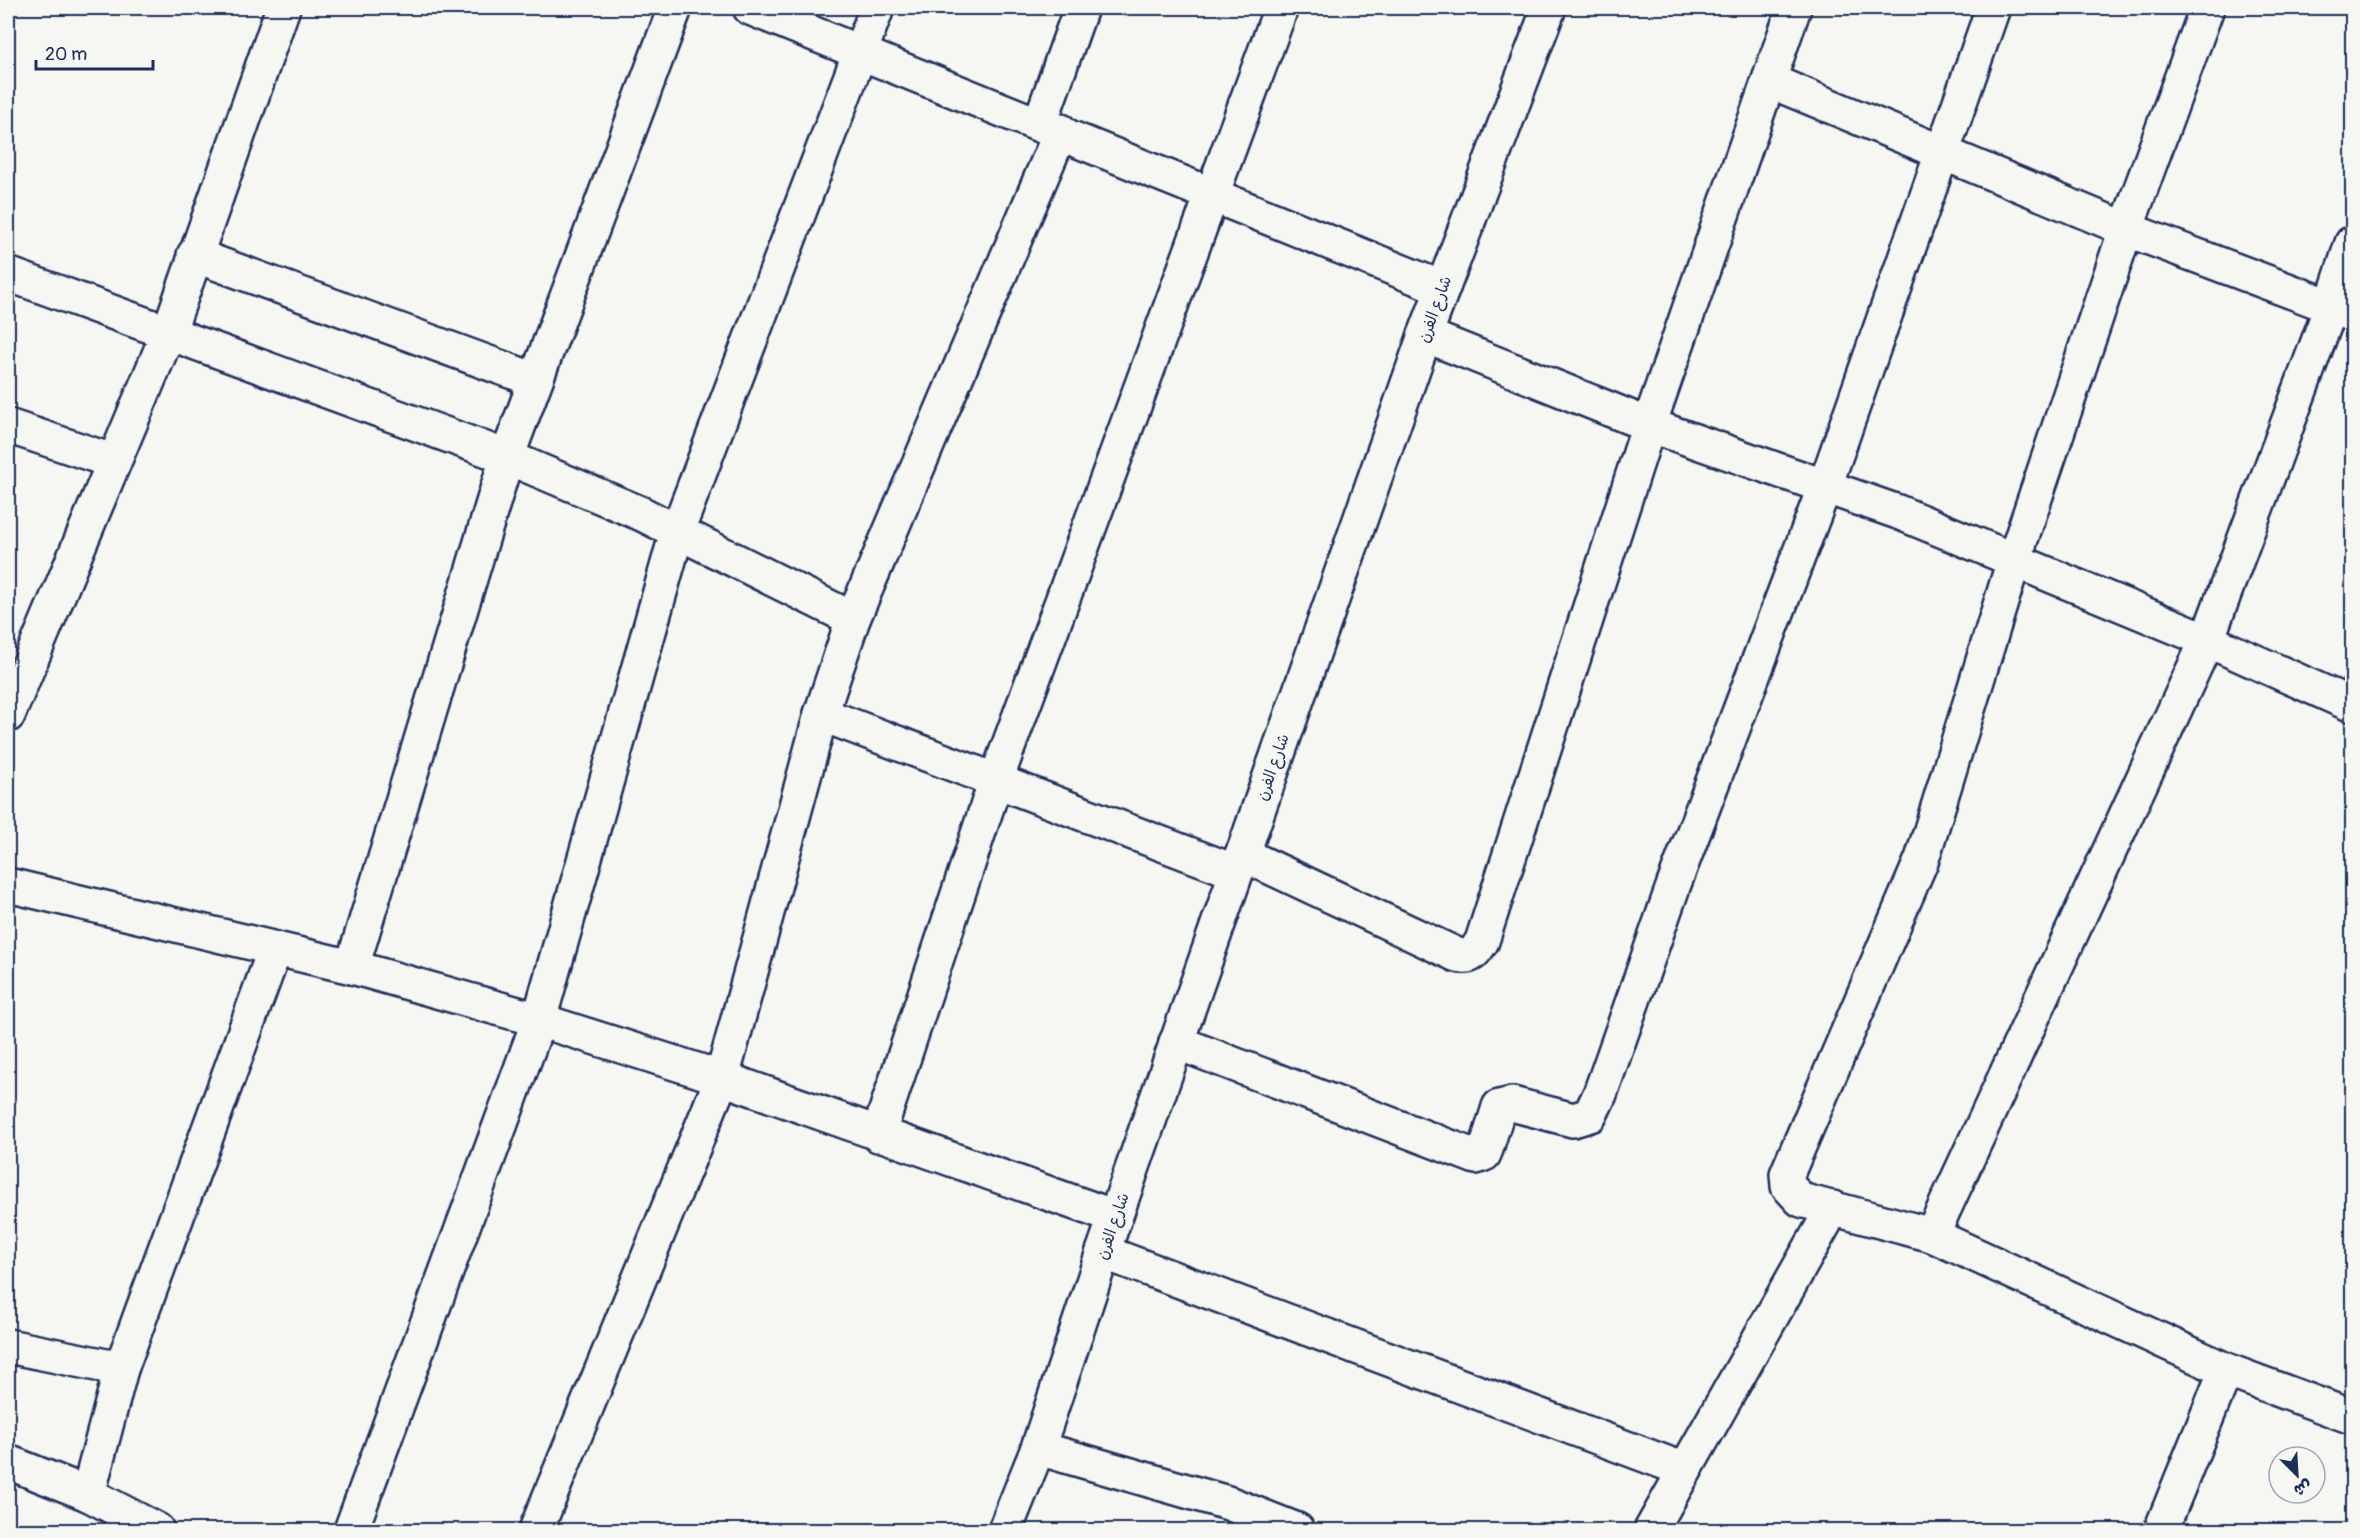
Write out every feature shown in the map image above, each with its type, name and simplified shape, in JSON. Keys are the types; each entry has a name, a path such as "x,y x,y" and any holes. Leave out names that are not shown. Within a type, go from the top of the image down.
{"street":[{"path":"8,715 112,461 169,332 194,255 283,8"},
{"path":"352,968 507,457 675,8"},
{"path":"750,8 1050,127 1213,197 1442,288"},
{"path":"351,1530 539,1020 677,531 877,8"},
{"path":"536,1530 722,1078 821,714 853,619 1050,127 1081,8"},
{"path":"878,1135 996,780 1281,8"},
{"name":"شارع الفرن","path":"1005,1530 1038,1448 1115,1216 1425,335 1549,8"},
{"path":"821,714 996,780 1239,863 1457,955 1463,957 1475,952 1482,941 1547,746 1649,425 1794,8"},
{"path":"1176,1042 1476,1157 1484,1154 1498,1107 1502,1105 1512,1104 1573,1120 1590,1115 1598,1100 1674,884 1825,486 1993,8"},
{"path":"2208,8 2126,229 2014,560 1922,859 1787,1174 1788,1186 1801,1200 1932,1235 2226,1370 2352,1417"},
{"path":"1770,81 2126,229 2342,311"},
{"path":"1932,1235 2207,640 2342,311 2352,243"},
{"path":"194,255 535,380"},
{"path":"8,274 507,457 677,531 853,619"},
{"path":"1425,335 1649,425 1898,512 2207,640 2352,705"},
{"path":"8,426 112,461"},
{"path":"8,885 352,968 539,1020 722,1078 878,1135 1115,1216"},
{"path":"88,1494 121,1369 275,949"},
{"path":"1651,1530 1833,1208"},
{"path":"1103,1252 1685,1470"},
{"path":"8,1346 121,1369"},
{"path":"2161,1530 2226,1370"},
{"path":"1038,1448 1228,1503 1297,1530"},
{"path":"8,1462 88,1494 157,1530"}]}
